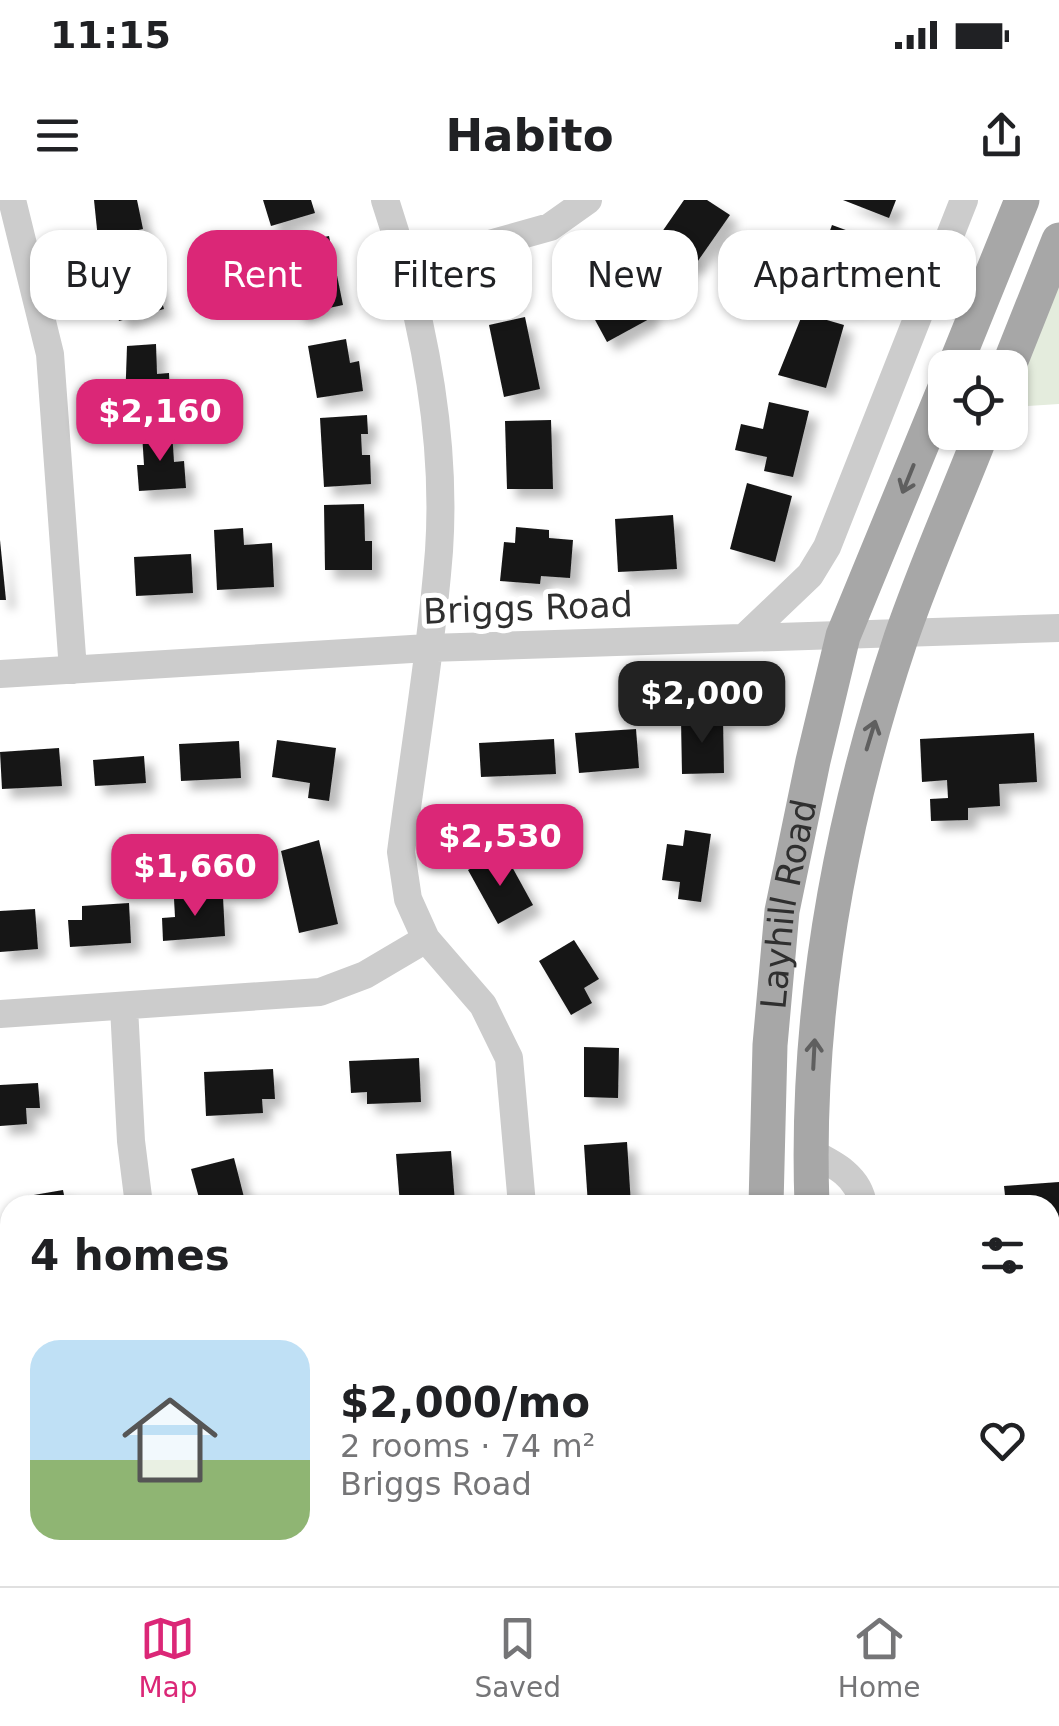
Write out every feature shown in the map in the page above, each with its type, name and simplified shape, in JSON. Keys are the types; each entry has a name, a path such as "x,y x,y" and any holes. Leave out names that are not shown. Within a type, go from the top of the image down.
{"main road":[{"path":"961,350 1022,200"},
{"path":"1015,350 1059,240"},
{"name":"Layhill Road","path":"766,1195 770,1044 782,911 843,636 928,429"},
{"name":"Layhill Road","path":"812,1195 816,1029 833,898 863,760 902,635 975,450"}],"street":[{"path":"0,205 12,200 50,354 73,670"},
{"path":"385,200 395,230"},
{"path":"532,232 550,227 588,200"},
{"path":"744,638 810,574 827,547 964,200"},
{"path":"418,320 428,364 438,456 439,548 401,852 408,898 426,940 484,1005 510,1058 521,1195"},
{"name":"Briggs Road","path":"0,674 428,648 1059,628"},
{"path":"0,1014 320,992 365,975 426,940"},
{"path":"124,1007 131,1141 139,1195"},
{"path":"810,1152 842,1168 861,1195"}],"green space":[{"path":"1059,240 1059,404 1028,406 1028,350 1017,350"}],"building":[{"path":"94,200 137,200 143,229 97,230"},
{"path":"263,200 311,200 315,213 271,226"},
{"path":"684,200 707,200 730,215 698,261 698,230 663,230"},
{"path":"843,200 896,200 889,218"},
{"path":"337,275 343,305 337,306"},
{"path":"526,320 540,389 504,397 489,325"},
{"path":"595,320 647,320 607,342"},
{"path":"800,320 827,320 844,325 826,388 778,375"},
{"path":"346,339 350,363 359,361 363,391 317,398 308,346"},
{"path":"156,344 157,374 169,373 170,402 125,405 127,346"},
{"path":"769,402 809,411 793,477 764,471 767,457 735,450 741,424 763,429"},
{"path":"367,415 368,434 361,434 362,455 370,455 371,484 324,487 320,418"},
{"path":"551,420 553,489 507,489 505,421"},
{"path":"172,431 174,462 184,461 186,488 139,491 137,465 144,465 142,433"},
{"path":"747,483 792,496 775,562 730,549"},
{"path":"364,504 365,541 372,541 372,570 325,570 324,505"},
{"path":"673,515 677,569 618,572 615,519"},
{"path":"516,527 549,530 549,538 573,540 570,578 541,576 540,584 500,581 504,542 515,543"},
{"path":"243,528 244,545 272,543 274,587 217,590 214,530"},
{"path":"0,540 6,600 0,600"},
{"path":"191,554 193,593 136,596 134,557"},
{"path":"723,719 724,773 682,774 681,720"},
{"path":"636,729 639,768 579,773 575,733"},
{"path":"1034,733 1037,782 999,784 1000,806 968,808 968,820 931,821 930,799 948,798 947,780 922,782 920,739"},
{"path":"554,739 556,774 481,777 479,743"},
{"path":"277,740 336,748 329,801 308,798 310,783 272,777"},
{"path":"239,741 241,778 181,781 179,744"},
{"path":"59,748 62,786 2,789 0,752"},
{"path":"144,756 146,783 95,786 93,760"},
{"path":"685,830 711,834 701,902 678,899 680,882 662,880 667,844 683,846"},
{"path":"319,840 338,924 299,933 281,851"},
{"path":"495,855 503,869 511,865 533,905 498,924 468,870"},
{"path":"223,897 225,936 163,941 162,918 175,917 174,899"},
{"path":"129,903 131,943 70,947 68,920 82,920 82,906"},
{"path":"35,909 38,949 0,952 0,911"},
{"path":"574,940 599,979 584,988 592,1003 571,1015 539,961"},
{"path":"584,1047 619,1048 618,1098 584,1097"},
{"path":"419,1058 421,1102 367,1104 367,1092 351,1093 349,1061"},
{"path":"273,1069 275,1099 262,1099 263,1113 206,1116 204,1072"},
{"path":"38,1083 40,1108 26,1108 27,1124 0,1126 0,1085"},
{"path":"627,1142 630,1195 587,1195 584,1145"},
{"path":"451,1151 454,1195 399,1195 396,1154"},
{"path":"234,1158 243,1195 198,1195 191,1169"},
{"path":"1059,1182 1059,1195 1005,1195 1004,1186"},
{"path":"63,1190 64,1195 34,1195"}]}
